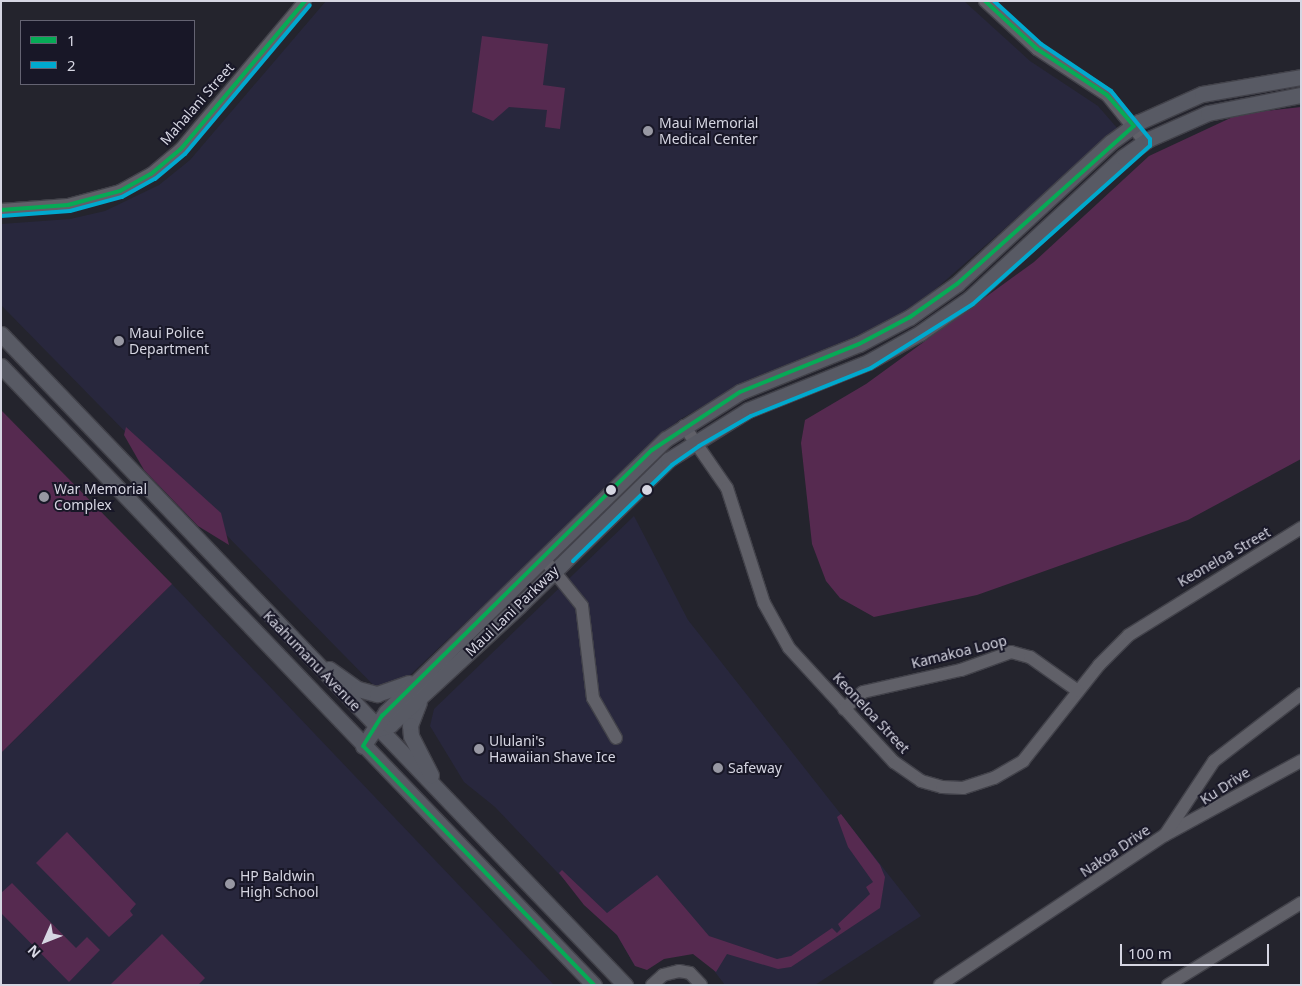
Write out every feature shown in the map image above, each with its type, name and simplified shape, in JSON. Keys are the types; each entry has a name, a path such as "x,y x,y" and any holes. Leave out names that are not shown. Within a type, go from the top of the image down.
{"main road":[{"name":"Maui Lani Parkway","path":"363,746 377,729 382,716 425,673 652,450 684,426 740,392 859,344 910,317 957,284 1134,126 1202,94 1301,77"},
{"name":"Maui Lani Parkway","path":"377,729 390,725 423,695 668,460 748,410 868,362 920,333 969,299 1145,142 1208,112 1301,95"},
{"name":"Kaahumanu Avenue","path":"1,334 377,729 625,985"},
{"name":"Kaahumanu Avenue","path":"1,366 594,985"},
{"path":"305,652 358,689 376,694 393,692 425,673"},
{"path":"423,695 412,716 411,736 444,798"}],"street":[{"name":"Mahalani Street","path":"1,210 68,205 120,190 151,174 180,150 305,1"},
{"path":"985,1 1037,50 1107,95 1134,126 1145,142"},
{"name":"Keoneloa Street","path":"684,426 727,488 764,603 789,648 894,762 921,781 963,788 994,778 1023,761 1078,691 1129,636 1301,528"},
{"path":"544,558 582,606 593,698 616,738"},
{"name":"Kamakoa Loop","path":"844,708 863,692 961,670 1011,652 1030,656 1078,691"},
{"name":"Nakoa Drive","path":"940,985 1166,835 1214,761 1301,694"},
{"name":"Ku Drive","path":"1166,835 1301,761"},
{"path":"1168,985 1301,904"},
{"path":"652,985 663,975 679,971 690,973 701,985"}],"shaded area":[{"path":"326,1 964,1 1030,61 1098,106 1118,129 930,294 886,324 747,381 679,420 386,698 1,305 1,224 70,219 105,211 159,185 190,160"},
{"path":"482,36 548,44 543,85 565,88 560,129 545,127 547,110 509,107 493,121 472,112"},
{"path":"1301,107 1301,459 1188,520 977,595 874,617 840,598 826,581 812,544 801,443 805,420 866,384 1034,262 1149,156 1239,114"},
{"name":"War Memorial Complex","path":"1,410 172,584 1,753"},
{"path":"126,427 221,513 229,545 198,526 144,470 124,435"},
{"path":"634,516 688,620 921,916 815,985 725,985 705,959 684,950 670,950 635,966 617,935 495,807 464,782 430,726 434,709"},
{"name":"HP Baldwin High School","path":"172,584 554,985 1,985 1,753"},
{"path":"841,814 880,865 885,877 880,908 791,967 778,969 727,954 716,972 693,954 664,959 647,970 635,966 617,935 584,905 559,873 562,870 607,913 657,875 709,936 777,959 791,956 832,928 837,933 841,929 838,924 870,894 866,887 873,882 848,847 837,817"},
{"path":"67,832 136,904 130,911 133,915 109,937 36,863"},
{"path":"12,883 76,948 87,937 100,950 69,982 1,913 1,893"},
{"path":"162,934 205,978 198,985 110,985"}],"transit line":[{"name":"1","path":"1,210 68,205 120,191 151,174 180,150 305,1"},
{"name":"1","path":"594,985 363,746 382,716 652,450 740,392 859,344 910,317 957,284 1134,126 1107,95 1037,49 985,1"},
{"name":"2","path":"573,561 672,465 699,446 751,416 871,368 973,304 1150,146 1150,139 1111,91 1041,44 994,1"},
{"name":"2","path":"1,216 70,211 122,197 155,179 185,154 310,5"}],"place":[{"name":"Maui Memorial Medical Center","path":"648,131"},
{"name":"Maui Police Department","path":"119,341"},
{"name":"War Memorial Complex","path":"44,497"},
{"name":"Ululani's Hawaiian Shave Ice","path":"479,749"},
{"name":"Safeway","path":"718,768"},
{"name":"HP Baldwin High School","path":"230,884"}]}
